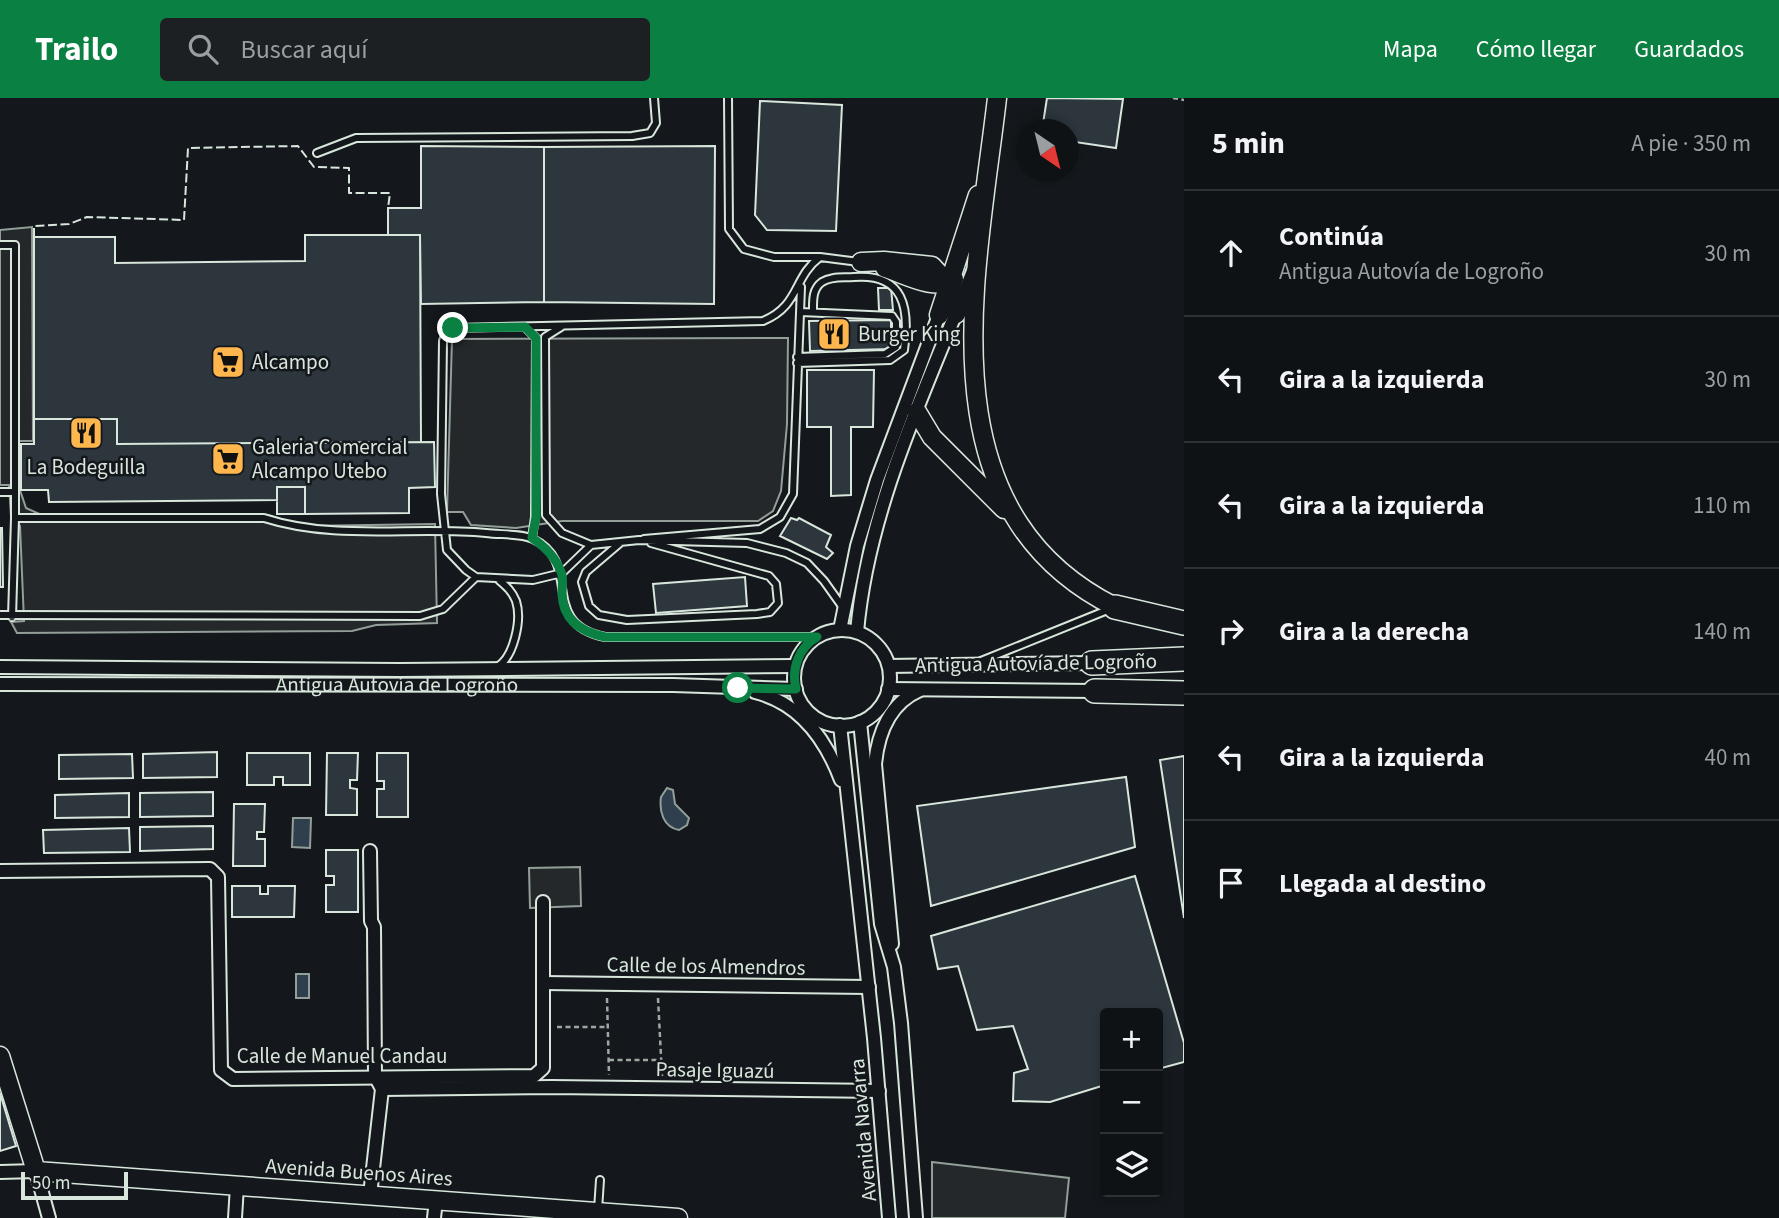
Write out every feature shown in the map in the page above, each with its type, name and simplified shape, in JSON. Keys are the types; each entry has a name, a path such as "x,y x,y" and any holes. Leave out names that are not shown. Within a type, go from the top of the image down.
{"highway":[{"path":"1115,607 1184,623"},
{"name":"Antigua Autovía de Logroño","path":"1092,663 1184,659"},
{"name":"Antigua Autovía de Logroño","path":"1095,691 1184,693"}],"street":[{"path":"997,98 978,258 972,354 979,419 1002,498 1021,526"},
{"path":"857,632 860,590 884,502 917,412 947,315 950,282 990,158"},
{"path":"861,262 932,265 960,251"},
{"path":"861,262 923,282 950,282 978,258"},
{"path":"840,630 857,546 877,480 947,315 978,258"},
{"path":"932,265 950,282"},
{"path":"923,282 947,315"},
{"path":"917,412 932,437 1081,590 1115,607"},
{"path":"840,630 857,632 871,639 882,651 889,666 888,689 876,712 860,722 840,725 817,719 806,709 796,689 795,666 802,652 817,637 840,630"},
{"name":"Antigua Autovía de Logroño","path":"889,666 1092,663"},
{"name":"Antigua Autovía de Logroño","path":"0,667 494,669 795,666"},
{"name":"Antigua Autovía de Logroño","path":"0,684 673,685 796,689"},
{"path":"738,688 782,702 804,719 832,755 848,802"},
{"name":"Antigua Autovía de Logroño","path":"888,689 1095,691"},
{"path":"916,1218 875,764 877,744 898,704 920,690"},
{"path":"860,722 881,924 894,967"},
{"path":"840,725 848,802"},
{"name":"Avenida Navarra","path":"848,802 869,987 889,1218"},
{"path":"370,851 371,921 374,928 375,1076 382,1089 370,1195"},
{"name":"Calle de Manuel Candau","path":"0,871 210,869 218,877 221,1070 233,1079 534,1076 542,1068 543,902"},
{"name":"Calle de los Almendros","path":"543,984 869,987"},
{"path":"0,1056 49,1218"},
{"name":"Pasaje Iguazú","path":"382,1089 551,1087 879,1091"},
{"path":"0,1172 36,1171"},
{"name":"Avenida Buenos Aires","path":"36,1171 370,1195 435,1209 598,1212 678,1218"},
{"path":"234,1218 237,1186"}],"lane":[{"path":"317,153 356,138 632,136 650,133 656,123 654,98"},
{"path":"728,98 729,229 744,249 774,257 820,257 861,262"},
{"path":"0,245 15,245 15,518 12,617"},
{"path":"591,545 562,573 533,580 476,577 452,557 443,530 441,366 446,333 453,328 763,321 780,314 800,285 805,268 820,257"},
{"path":"797,360 891,360 904,350 906,316 900,297 893,284 879,278 832,278 822,282 815,289 813,312"},
{"path":"639,540 650,536 760,529 780,517 793,494 800,285"},
{"path":"797,360 885,354 896,347 896,321 892,316 801,312"},
{"path":"525,327 536,338 536,517 532,538"},
{"path":"561,327 545,337 546,515 562,533 591,545 639,540 747,543 786,553 816,571 844,610"},
{"path":"0,492 15,492"},
{"path":"15,518 264,518 294,528 324,532 443,530 532,538 551,556 562,573 562,597 566,612 575,625 588,633 605,637 817,637"},
{"path":"3,536 13,535"},
{"path":"621,542 586,572 582,582 589,606 599,615 627,620 757,614 769,612 778,603 776,583 769,576 639,540"},
{"path":"0,615 419,616 443,609 476,577"},
{"path":"494,669 510,655 517,604 510,590 497,578"},
{"path":"971,665 1115,607"},
{"path":"598,1212 600,1180"}],"path":[{"path":"1172,98 1184,100"},
{"path":"606,984 610,1088"},
{"path":"658,985 661,1089"},
{"path":"543,1027 608,1027"},
{"path":"609,1060 662,1060"}],"shaded area":[{"path":"32,227 33,441 19,441 20,490 26,508 46,517 268,515 302,526 435,524 437,623 376,625 352,631 17,633 11,622 24,621 20,526 11,516 9,485 0,485 0,230"},
{"path":"788,338 787,424 781,491 773,511 758,521 562,521 516,528 471,525 463,512 447,512 452,339"},
{"path":"580,867 581,906 530,908 529,868"},
{"path":"932,1162 1069,1178 1065,1218 932,1218"}],"water":[{"path":"667,788 673,790 675,804 689,818 687,825 679,830 669,826 662,813 661,797"},
{"path":"293,818 311,818 310,848 292,847"},
{"path":"296,974 309,974 309,998 296,998"}],"building":[{"path":"1047,98 1123,99 1116,148 1079,143 1079,119 1044,119"},
{"path":"760,101 842,105 836,231 767,230 755,215"},
{"path":"421,146 544,147 544,302 421,304 420,235 388,235 388,208 421,208"},
{"path":"715,146 714,304 544,302 544,147"},
{"name":"Alcampo","path":"305,235 420,235 421,442 117,444 117,419 34,419 34,237 115,237 115,263 305,261"},
{"path":"878,288 891,288 893,310 879,310"},
{"path":"891,320 891,349 810,351 809,321"},
{"path":"807,370 874,370 873,427 851,427 851,495 831,496 831,427 807,427"},
{"name":"Galeria Comercial Alcampo Utebo","path":"34,419 117,419 117,444 434,442 435,487 409,488 409,513 305,514 305,487 277,487 277,500 49,502 48,490 21,490 21,444 34,444"},
{"path":"277,487 305,487 305,514 277,514"},
{"path":"791,518 799,518 831,535 826,547 833,553 827,559 780,536"},
{"path":"2,528 3,587 0,587"},
{"path":"745,577 747,606 656,613 653,584"},
{"path":"217,752 217,777 143,778 143,754"},
{"path":"247,753 310,753 310,785 283,785 283,777 274,777 274,785 247,785"},
{"path":"327,753 358,753 357,780 350,780 350,788 357,789 357,815 326,815"},
{"path":"377,753 408,753 408,817 377,817 377,789 384,789 384,781 377,781"},
{"path":"132,754 133,778 59,779 59,755"},
{"path":"1184,756 1184,918 1160,760"},
{"path":"1126,777 1135,847 931,906 917,806"},
{"path":"213,792 213,816 140,817 140,793"},
{"path":"129,793 129,817 55,818 55,795"},
{"path":"234,804 265,804 264,832 257,832 257,839 265,839 265,866 233,866"},
{"path":"213,826 213,849 140,851 140,827"},
{"path":"129,828 130,852 44,853 43,830"},
{"path":"326,850 358,850 358,912 326,912 326,885 334,885 334,876 326,876"},
{"path":"1135,876 1184,1043 1184,1062 1163,1068 1163,1008 1100,1008 1100,1087 1050,1102 1013,1101 1014,1073 1028,1069 1013,1026 977,1030 958,966 938,969 931,936"},
{"path":"232,886 260,886 260,894 268,894 268,886 295,886 294,917 232,917"},
{"path":"0,1093 16,1146 0,1151"}],"fence":[{"path":"34,237 34,226 69,224 87,217 184,220 188,148 298,146 314,167 349,168 349,193 390,193 388,208"}],"place":[{"name":"Burger King","path":"834,334"},
{"name":"Alcampo","path":"228,362"},
{"name":"La Bodeguilla","path":"86,433"},
{"name":"Galeria Comercial Alcampo Utebo","path":"228,459"}],"route":[{"path":"453,328 525,327 536,338 536,517 532,538 551,556 562,573 563,604 575,625 588,633 605,637 817,637 802,652 795,666 796,689 738,688"}]}
